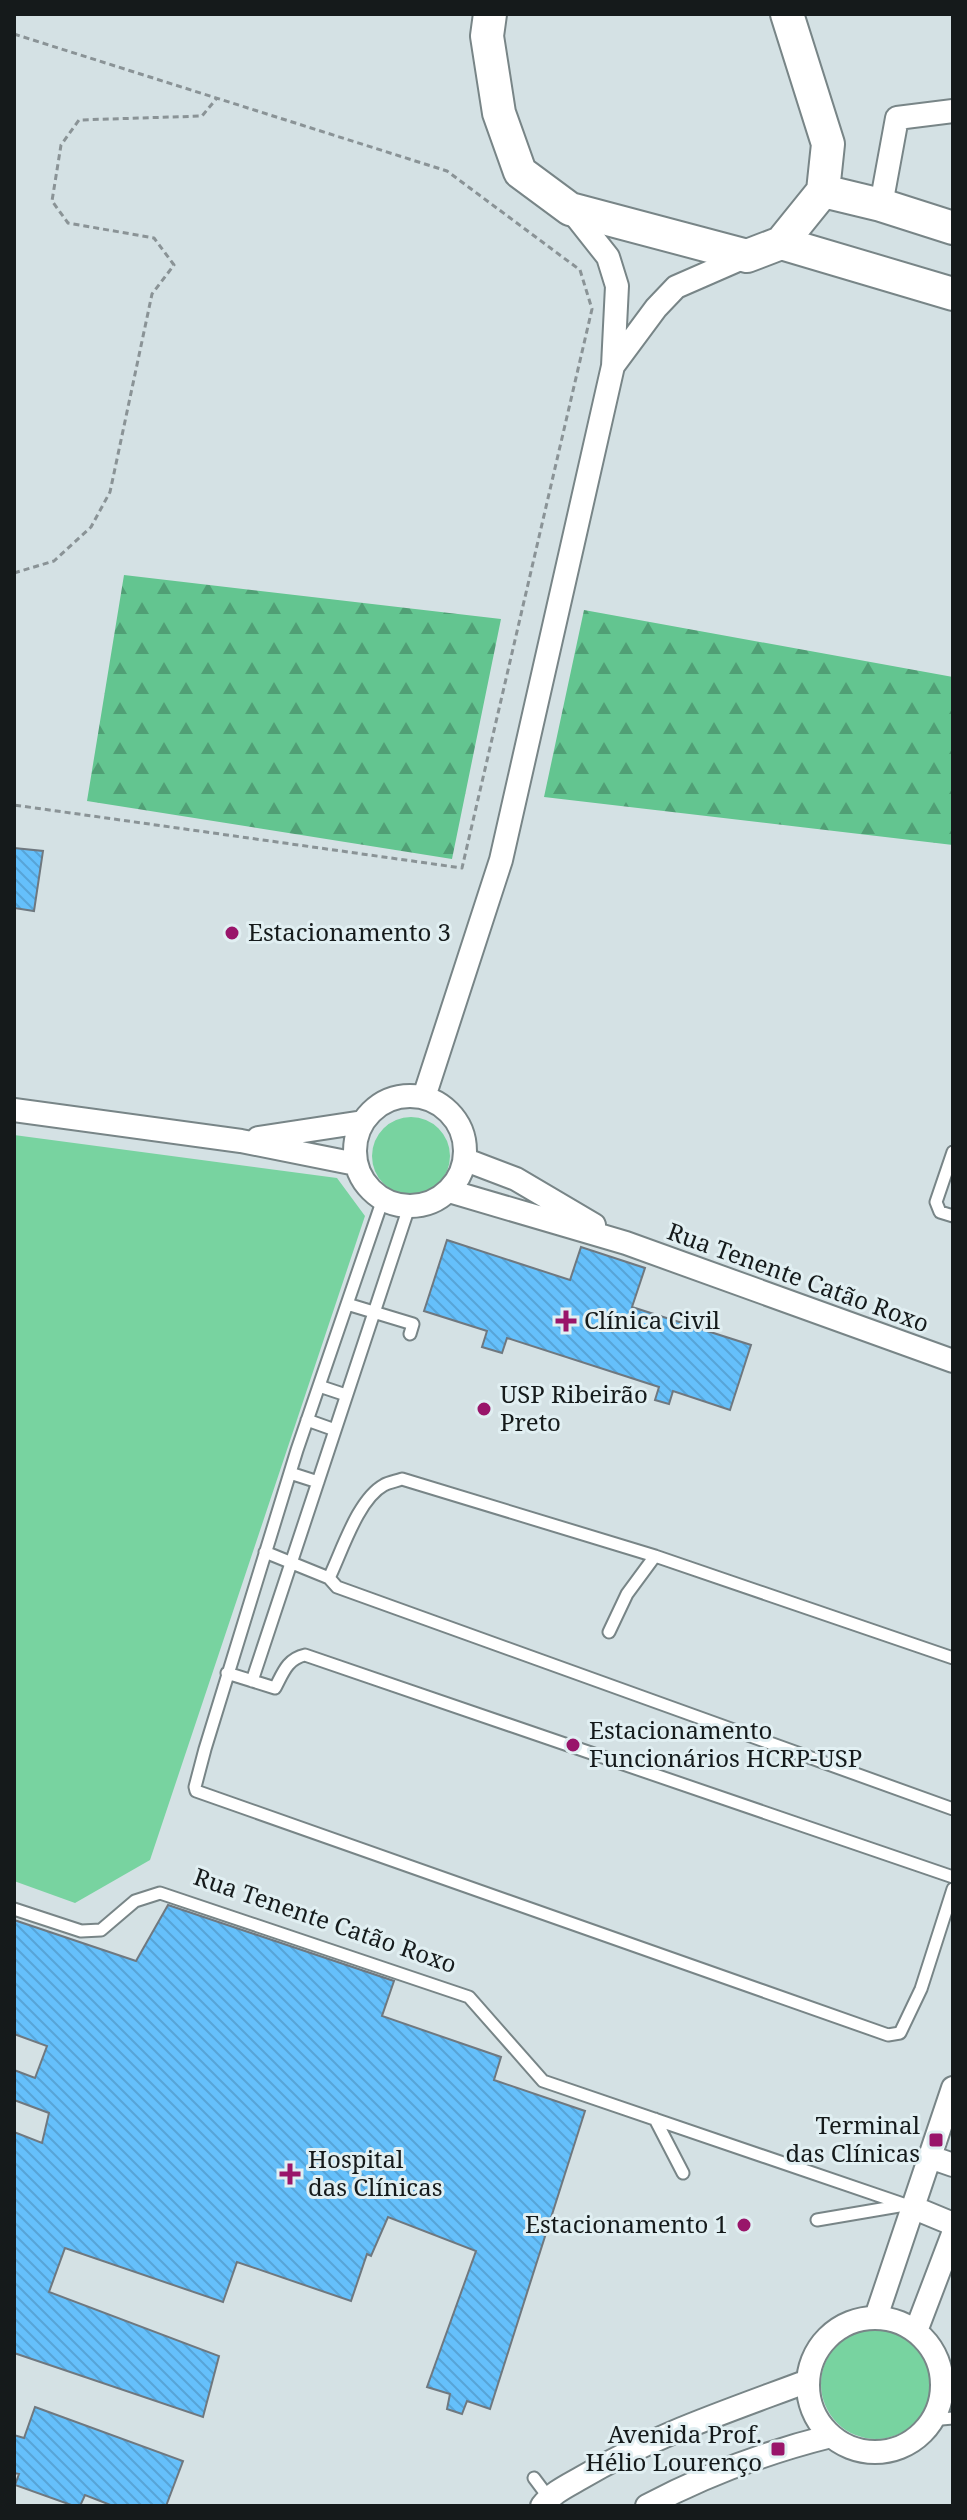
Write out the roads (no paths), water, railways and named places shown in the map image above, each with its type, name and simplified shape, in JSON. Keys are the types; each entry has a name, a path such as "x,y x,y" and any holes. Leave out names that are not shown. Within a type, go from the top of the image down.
{"street":[{"path":"424,1097 501,860 613,366 617,286 608,257 570,209 520,172 499,113 487,36 490,14"},
{"path":"613,366 656,308 676,287 781,243 823,191 828,144 787,14"},
{"path":"881,205 897,118 953,111"},
{"path":"823,191 881,205 953,228"},
{"path":"570,209 747,256"},
{"path":"781,243 953,294"},
{"path":"406,1096 424,1097 442,1106 457,1120 465,1139 466,1160 460,1177 449,1191 438,1200 409,1207 383,1199 362,1178 356,1164 357,1136 374,1109 389,1100 406,1096"},
{"path":"14,1110 241,1141 356,1164"},
{"path":"241,1141 363,1122"},
{"name":"Rua Tenente Catão Roxo","path":"466,1160 516,1179 626,1243"},
{"name":"Rua Tenente Catão Roxo","path":"449,1191 626,1243 953,1361"},
{"path":"876,2317 909,2206 930,2157 953,2088"},
{"path":"930,2157 953,2165"},
{"path":"909,2206 953,2224"},
{"path":"916,2331 953,2234"},
{"path":"876,2317 897,2321 916,2331 933,2351 948,2381 938,2406 920,2434 895,2449 872,2452 857,2449 831,2436 818,2420 809,2401 808,2381 817,2350 833,2332 853,2321 876,2317"},
{"path":"545,2502 601,2466 664,2435 808,2381"},
{"path":"647,2506 778,2449 831,2436"}],"lane":[{"path":"953,1152 936,1202 940,1212 953,1216"},
{"path":"383,1199 265,1552 205,1749 196,1791 888,2035 900,2033 921,1989 953,1889"},
{"path":"252,1681 409,1207"},
{"path":"347,1304 413,1324 410,1334"},
{"path":"319,1386 346,1395"},
{"path":"307,1420 335,1430"},
{"path":"290,1473 318,1482"},
{"path":"329,1578 351,1529 371,1495 383,1485 402,1479 655,1556 953,1658"},
{"path":"265,1552 329,1578 337,1587 953,1809"},
{"path":"609,1632 627,1594 655,1556"},
{"path":"227,1673 275,1688 288,1663 295,1657 305,1655 953,1877"},
{"name":"Rua Tenente Catão Roxo","path":"14,1909 81,1931 101,1930 135,1901 160,1893 469,1997 543,2081 909,2206"},
{"path":"655,2119 683,2173"},
{"path":"817,2220 909,2206"},
{"path":"930,2420 953,2418"},
{"path":"534,2478 545,2502"}],"place":[{"name":"Estacionamento 3","path":"232,933"},
{"name":"Clínica Civil","path":"566,1321"},
{"name":"USP Ribeirão Preto","path":"484,1409"},
{"name":"Estacionamento Funcionários HCRP-USP","path":"573,1745"},
{"name":"Terminal das Clínicas","path":"936,2140"},
{"name":"Hospital das Clínicas","path":"290,2174"},
{"name":"Estacionamento 1","path":"744,2225"},
{"name":"Avenida Prof. Hélio Lourenço","path":"778,2449"}]}
